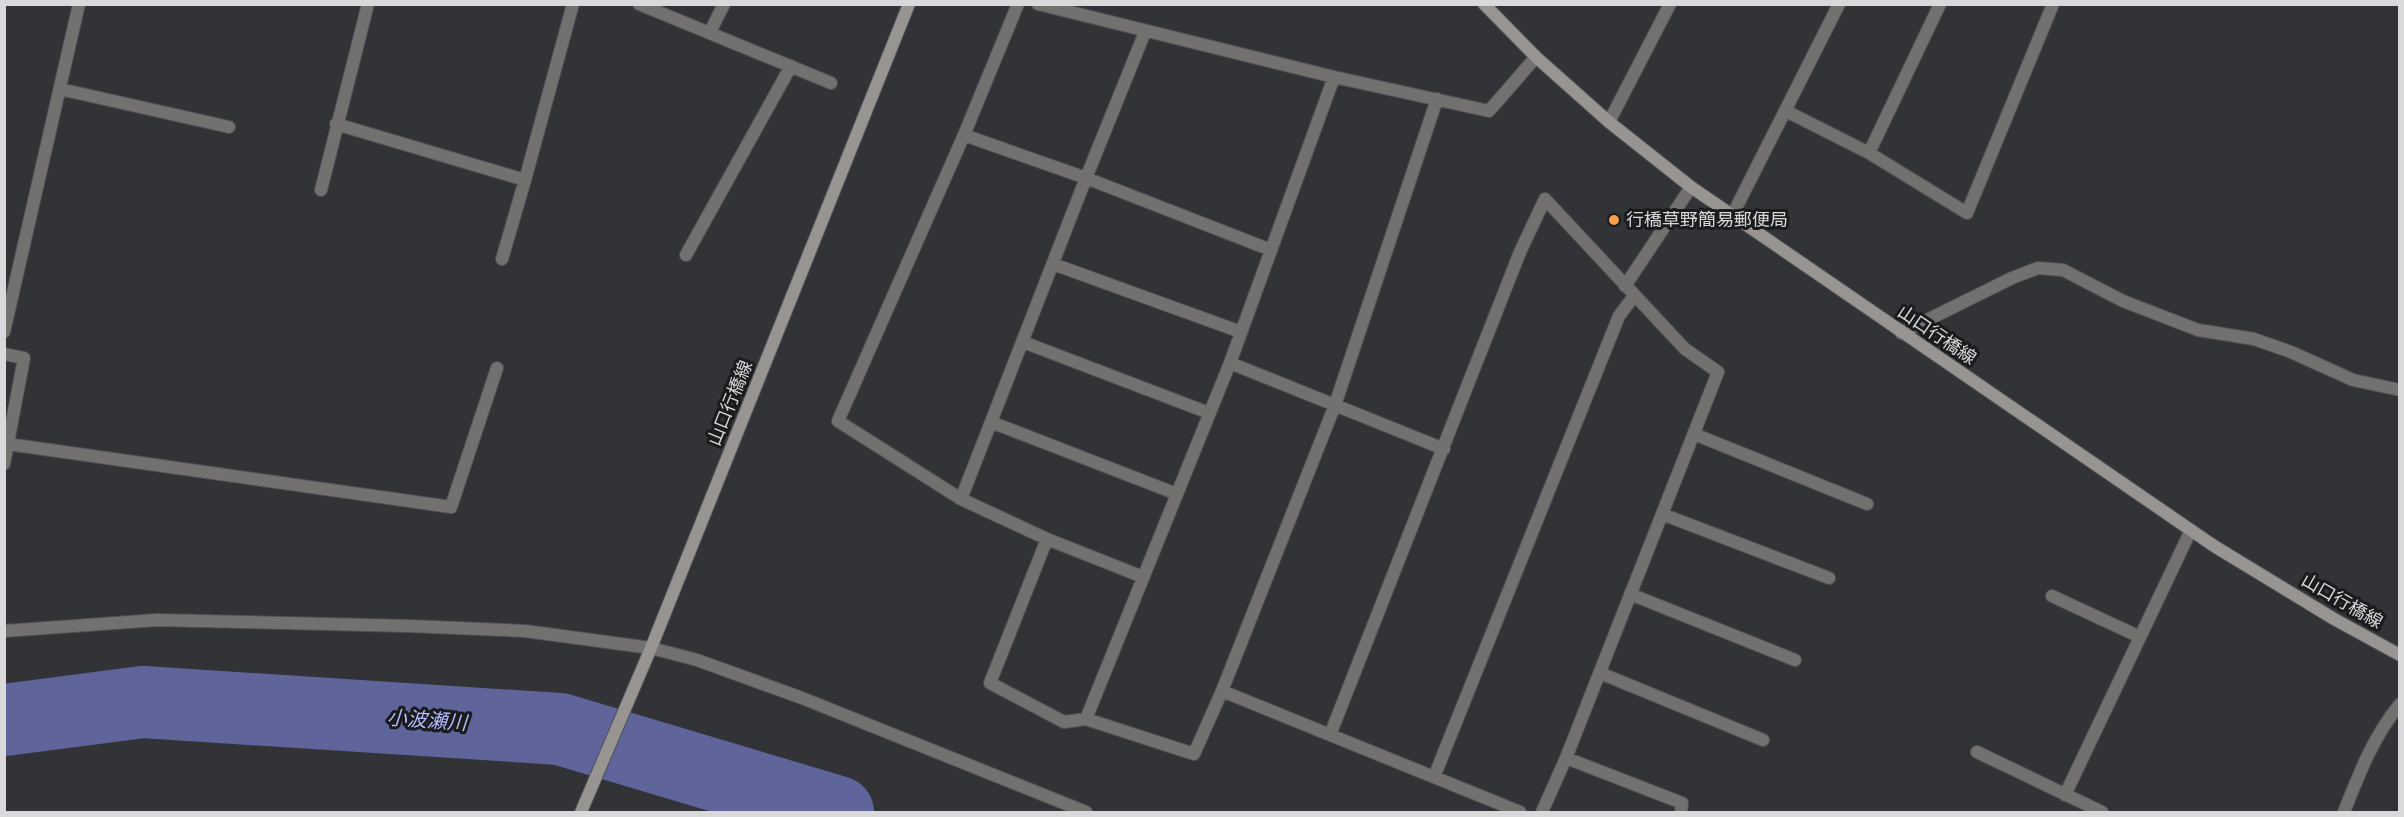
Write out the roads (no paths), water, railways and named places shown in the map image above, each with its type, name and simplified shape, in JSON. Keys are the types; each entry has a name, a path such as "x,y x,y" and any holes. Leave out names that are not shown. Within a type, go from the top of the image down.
{"main road":[{"name":"山口行橋線","path":"581,813 651,648 909,4"},
{"name":"山口行橋線","path":"1489,7 1536,57 1609,122 1691,187 2191,530 2334,619 2400,655"}],"street":[{"path":"4,332 79,4"},
{"path":"321,190 368,4"},
{"path":"502,259 573,4"},
{"path":"639,4 831,83"},
{"path":"710,32 724,4"},
{"path":"1018,4 964,135 838,421 961,499 1047,539 1143,577"},
{"path":"1038,4 1334,77 1489,111 1536,57"},
{"path":"1609,122 1670,4"},
{"path":"1732,216 1839,4"},
{"path":"1869,153 1940,4"},
{"path":"1786,111 1869,153 1968,213 2053,4"},
{"path":"961,499 1145,32"},
{"path":"686,255 791,66"},
{"path":"1086,719 1230,363 1334,77"},
{"path":"60,89 229,127"},
{"path":"1047,539 990,683 1064,722 1086,719 1194,754 1222,691 1335,405 1437,99"},
{"path":"336,124 525,180"},
{"path":"964,135 1086,178 1271,250"},
{"path":"1625,286 1691,187"},
{"path":"1330,735 1520,252 1545,199 1685,349 1718,372 1600,673 1542,813"},
{"path":"1053,264 1241,332"},
{"path":"1901,333 2012,278 2038,268 2063,270 2123,301 2198,330 2254,339 2292,352 2353,380 2400,390"},
{"path":"1434,777 1619,316 1634,296"},
{"path":"1023,342 1209,413"},
{"path":"4,354 24,358 4,464"},
{"path":"1230,363 1444,448"},
{"path":"8,444 451,507 497,368"},
{"path":"992,422 1177,494"},
{"path":"1694,434 1867,504"},
{"path":"1662,514 1829,578"},
{"path":"2066,795 2191,530"},
{"path":"1630,594 1795,660"},
{"path":"2052,596 2140,637"},
{"path":"4,631 157,620 409,626 525,631 651,648 697,660 802,698 1086,813"},
{"path":"1600,673 1763,740"},
{"path":"1222,691 1520,813"},
{"path":"2344,813 2363,762 2383,724 2400,704"},
{"path":"1977,752 2102,813"},
{"path":"1566,758 1682,803 1681,813"}],"waterway":[{"name":"小波瀬川","path":"4,720 143,702 560,729 838,812"}],"place":[{"name":"行橋草野簡易郵便局","path":"1614,220"}]}
